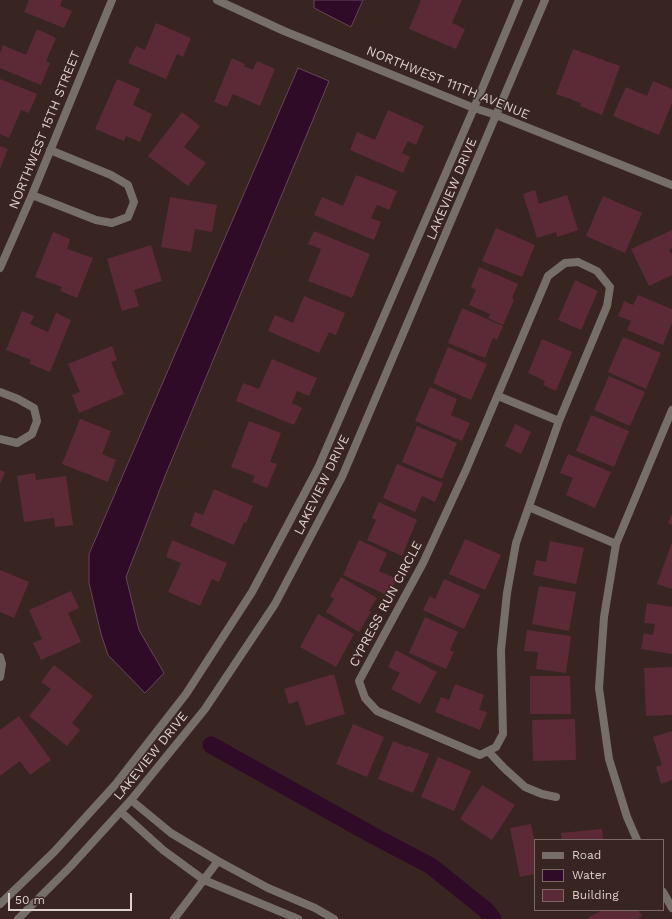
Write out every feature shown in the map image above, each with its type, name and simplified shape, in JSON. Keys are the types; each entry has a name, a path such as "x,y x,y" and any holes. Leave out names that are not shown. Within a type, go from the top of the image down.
{"street":[{"name":"NORTHWEST 15TH STREET","path":"0,268 32,195 112,0"},
{"name":"NORTHWEST 111TH AVENUE","path":"217,0 284,31 474,108 496,115 672,185"},
{"name":"LAKEVIEW DRIVE","path":"0,904 54,852 115,785 186,694 252,592 318,468 520,0"},
{"name":"LAKEVIEW DRIVE","path":"18,919 70,867 131,800 205,709 275,604 342,477 545,0"},
{"path":"32,195 96,220 112,223 128,216 134,202 128,185 111,175 50,150"},
{"name":"CYPRESS RUN CIRCLE","path":"578,262 598,271 610,287 607,306 560,421 516,543 507,593 501,650 503,734 496,747 480,754 377,711 365,698 359,681 423,563 466,470 548,276 565,263 578,262"},
{"path":"0,392 18,399 34,408 37,421 32,434 17,443 0,439"},
{"path":"498,396 560,421"},
{"path":"637,839 627,817 609,759 599,688 604,617 616,544 672,410"},
{"path":"529,507 616,544"},
{"path":"0,657 2,664 0,677"},
{"path":"488,751 525,787 542,794 556,797"},
{"path":"131,800 171,833 218,861 268,888 315,908 334,919"},
{"path":"121,812 163,850 204,880 298,919"},
{"path":"174,919 218,861"},
{"path":"664,894 672,908"}],"water":[{"path":"314,0 363,0 351,27 314,8"},
{"path":"298,68 329,81 165,476 126,577 139,630 164,673 145,693 108,655 101,634 89,583 89,554"}],"building":[{"path":"29,0 62,0 60,6 72,11 64,28 24,12"},
{"path":"421,0 462,0 452,23 465,29 456,49 409,29"},
{"path":"156,23 191,38 183,57 177,54 166,79 128,63 136,46 145,50"},
{"path":"37,29 56,38 46,61 50,63 41,85 0,68 0,53 3,45 26,55"},
{"path":"573,49 620,66 602,115 580,106 581,103 556,94"},
{"path":"232,58 245,64 244,66 253,70 257,61 275,69 260,106 233,94 227,107 214,102"},
{"path":"0,79 37,94 29,113 21,110 9,138 0,134"},
{"path":"117,79 140,89 133,105 152,114 140,142 126,136 124,141 95,129"},
{"path":"653,81 672,89 672,103 659,135 613,116 626,87 647,96"},
{"path":"388,110 424,126 416,145 408,141 402,153 410,157 403,173 350,150 357,132 375,140"},
{"path":"182,112 200,126 184,147 206,163 188,186 148,156"},
{"path":"0,146 8,149 0,169"},
{"path":"356,175 397,191 389,210 377,205 371,218 381,222 374,240 314,215 322,197 343,206"},
{"path":"535,190 539,204 567,195 578,230 557,237 556,232 537,238 523,194"},
{"path":"603,196 642,213 625,253 586,236"},
{"path":"170,197 217,205 212,232 195,229 191,252 161,247"},
{"path":"496,228 535,245 522,277 482,261"},
{"path":"672,230 672,248 669,250 672,255 672,275 649,286 631,249"},
{"path":"314,231 370,254 352,298 308,281 321,249 308,244"},
{"path":"53,232 70,239 67,249 93,258 77,298 60,291 62,287 35,277"},
{"path":"151,245 162,281 134,290 139,306 122,311 107,259"},
{"path":"479,267 518,284 512,298 514,300 503,325 488,318 490,314 469,305 476,290 471,287"},
{"path":"575,280 598,291 581,330 558,320"},
{"path":"638,295 672,309 672,323 663,345 627,330 631,321 618,316 624,301 633,305"},
{"path":"304,296 345,313 336,335 329,332 319,353 268,331 275,315 293,323"},
{"path":"462,308 503,326 497,340 493,338 485,358 448,343"},
{"path":"22,311 34,316 30,324 48,332 56,313 71,320 50,372 30,364 31,360 6,350"},
{"path":"623,337 661,353 646,389 608,372"},
{"path":"542,339 572,352 556,391 543,385 545,381 528,373"},
{"path":"112,346 117,360 111,362 124,394 79,413 72,395 80,392 68,364"},
{"path":"448,347 487,364 471,400 433,383"},
{"path":"272,359 317,378 309,396 297,391 292,403 302,408 294,425 236,401 243,383 259,389"},
{"path":"609,376 645,392 630,426 594,410"},
{"path":"430,387 457,399 451,415 470,423 462,441 415,421"},
{"path":"591,415 629,431 614,467 576,451"},
{"path":"80,419 111,431 102,454 116,460 108,482 62,464"},
{"path":"249,421 281,433 270,462 277,464 267,488 252,482 255,476 231,467"},
{"path":"515,424 531,432 521,454 505,446"},
{"path":"417,426 457,443 442,479 402,462"},
{"path":"568,454 611,472 595,508 566,495 573,478 560,473"},
{"path":"397,464 443,483 435,502 422,496 415,512 383,498"},
{"path":"0,470 5,472 0,484"},
{"path":"35,473 36,480 66,476 73,525 55,527 54,518 24,522 17,476"},
{"path":"214,489 253,506 234,545 190,526 195,512 203,515"},
{"path":"379,502 417,520 402,556 367,540 376,520 372,518"},
{"path":"672,514 672,525 668,523"},
{"path":"465,539 501,555 485,590 449,574"},
{"path":"172,540 227,563 219,582 212,579 200,606 168,592 181,563 166,557"},
{"path":"359,540 387,553 379,571 397,579 389,596 343,575"},
{"path":"550,541 584,548 576,584 533,575 536,560 546,562"},
{"path":"672,542 672,589 657,584"},
{"path":"0,570 29,582 14,618 0,612"},
{"path":"341,577 377,598 369,611 371,612 359,632 326,612 334,599 330,596"},
{"path":"444,579 480,595 464,629 423,610 430,596 435,599"},
{"path":"539,586 576,592 569,631 532,624"},
{"path":"71,591 79,608 68,613 81,642 41,660 33,643 42,639 29,610"},
{"path":"647,603 672,607 672,654 641,649 644,633 653,635 655,624 644,623"},
{"path":"318,614 354,634 336,667 300,647"},
{"path":"425,617 458,632 450,650 454,652 446,669 409,653"},
{"path":"527,630 571,636 566,673 536,669 538,652 524,651"},
{"path":"396,650 437,672 420,704 391,689 400,673 388,667"},
{"path":"54,665 93,696 72,723 80,730 67,746 29,716 51,689 41,682"},
{"path":"672,667 672,715 646,716 644,668"},
{"path":"334,674 345,714 306,726 298,701 289,704 284,689"},
{"path":"530,676 570,676 571,714 530,714"},
{"path":"455,684 484,695 479,710 487,712 480,730 435,712 441,697 449,700"},
{"path":"19,716 51,760 30,775 20,761 0,776 0,730"},
{"path":"575,719 576,760 533,761 532,720"},
{"path":"353,724 384,737 367,777 336,764"},
{"path":"672,731 672,780 661,784 656,767 662,765 653,737"},
{"path":"393,741 429,754 413,793 378,779"},
{"path":"438,757 471,771 454,811 421,797"},
{"path":"482,785 515,805 492,840 460,819"},
{"path":"531,824 534,839 534,874 520,877 510,828"},
{"path":"602,829 603,839 562,839 561,833"},
{"path":"600,911 639,911 642,916 637,919 586,919"}],"waterway":[{"path":"211,745 431,866 487,911 493,919"}]}
